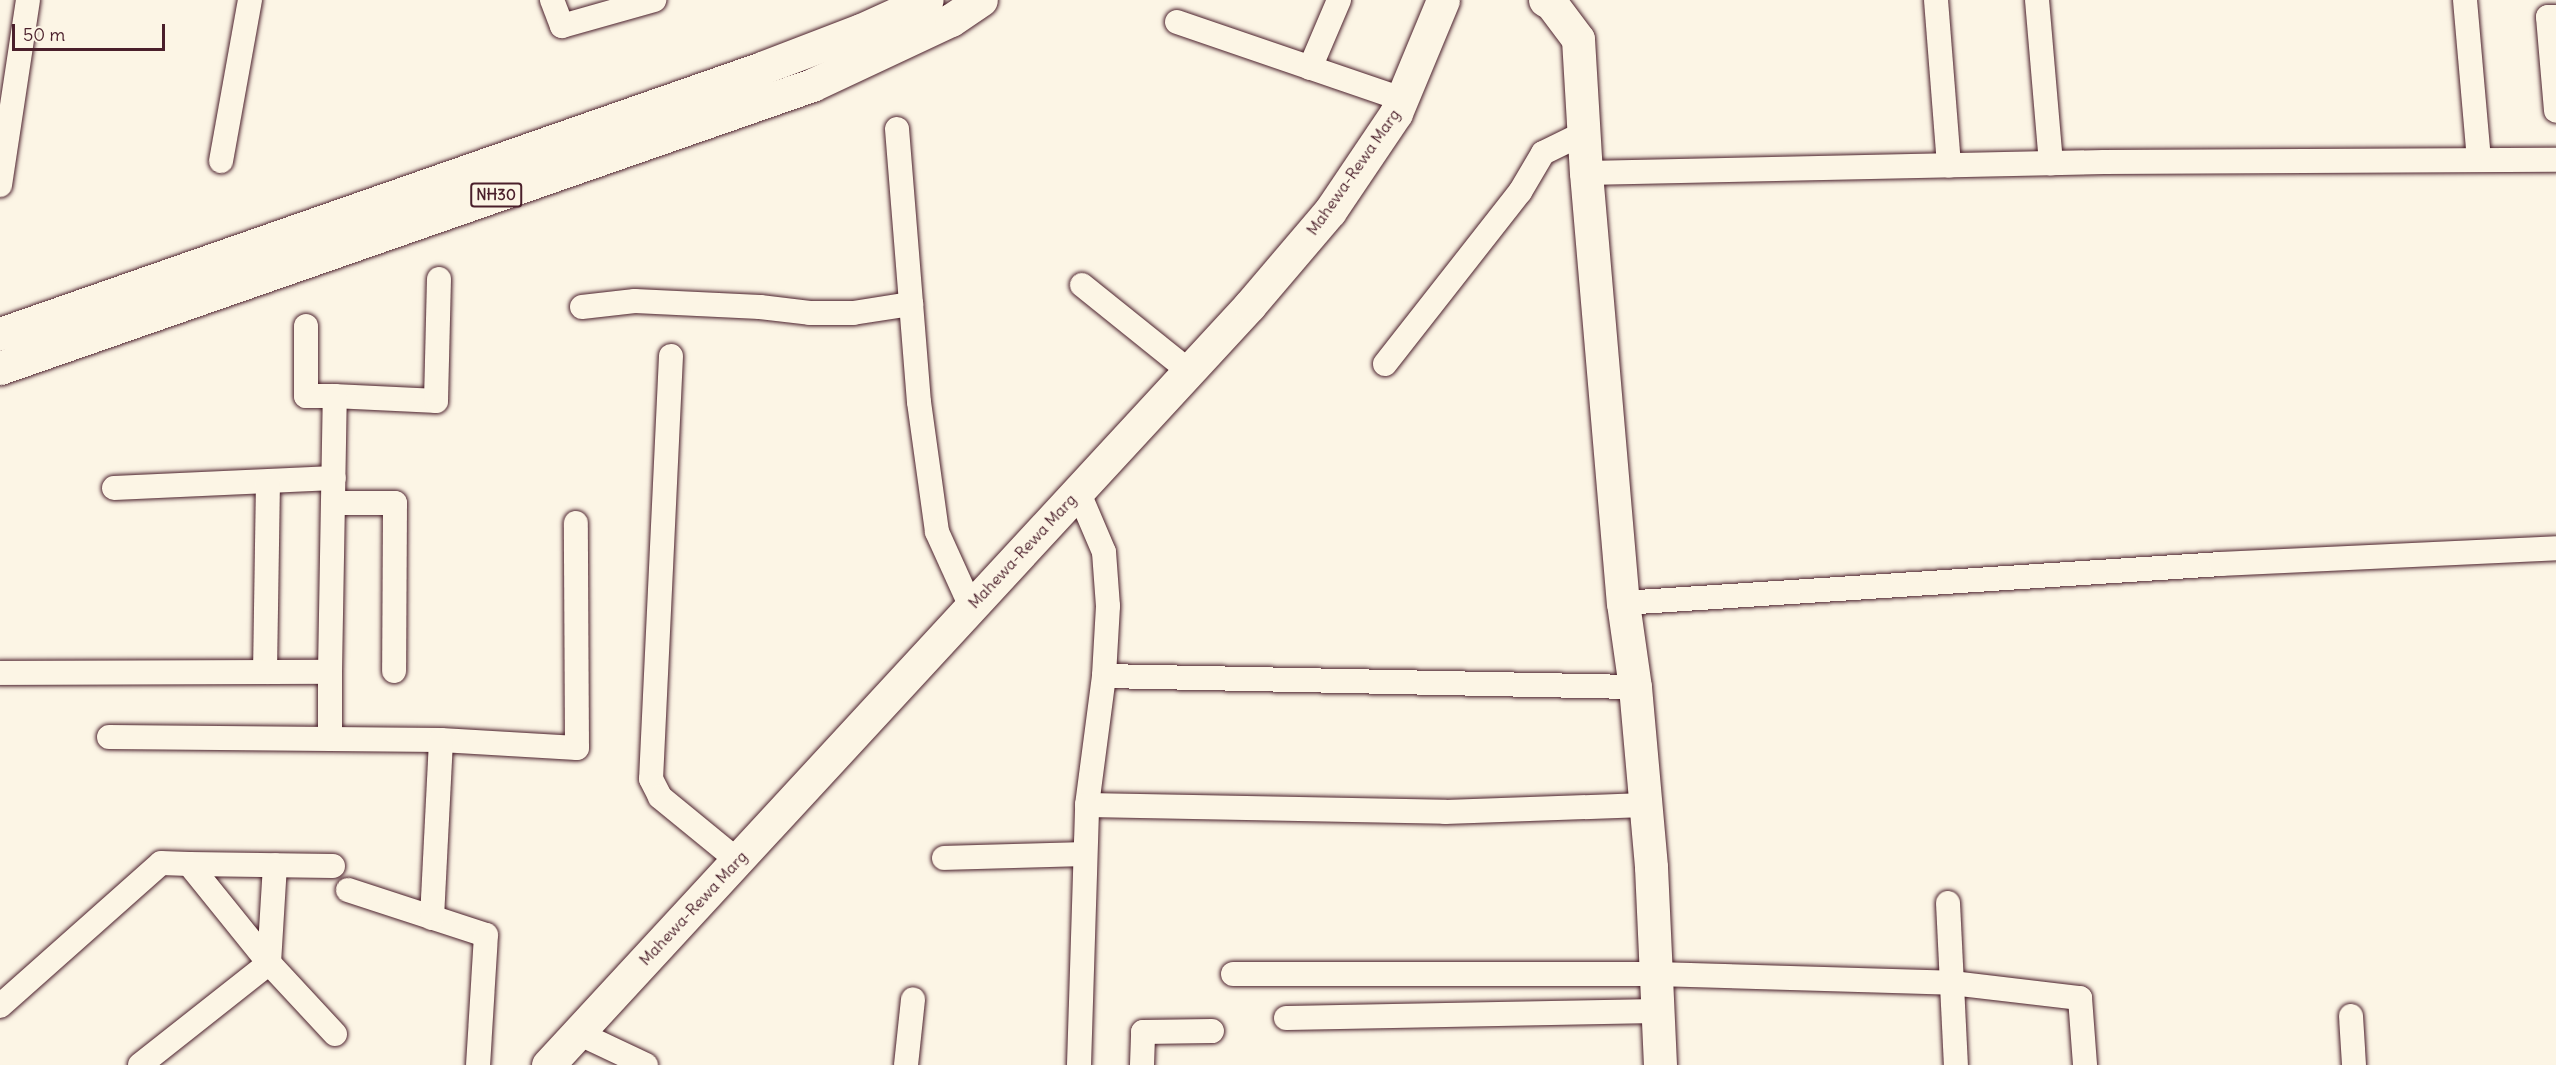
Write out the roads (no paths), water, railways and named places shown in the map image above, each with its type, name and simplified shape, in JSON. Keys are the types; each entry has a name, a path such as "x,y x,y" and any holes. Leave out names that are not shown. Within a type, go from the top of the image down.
{"main road":[{"name":"NH30","path":"0,334 762,68 861,30 927,0"},
{"name":"NH30","path":"0,368 812,86 951,20 981,0"},
{"name":"Mahewa-Rewa Marg","path":"548,1065 1250,305 1329,211 1396,113 1443,0"},
{"path":"1545,0 1551,3 1578,39 1586,173 1623,603 1635,687 1645,805 1660,1065"}],"street":[{"path":"0,185 28,0"},
{"path":"221,161 250,0"},
{"path":"552,0 562,26 654,0"},
{"path":"1310,68 1339,0"},
{"path":"1936,0 1949,165"},
{"path":"2037,0 2051,163"},
{"path":"2465,0 2479,159"},
{"path":"2550,11 2556,111"},
{"path":"1177,22 1402,99"},
{"path":"897,129 919,402 937,532 971,607"},
{"path":"1385,364 1520,192 1543,153 1584,133"},
{"path":"1586,173 2051,163 2556,160"},
{"path":"306,326 306,396 436,402 439,279"},
{"path":"1082,285 1189,371"},
{"path":"582,307 635,301 843,313 911,304"},
{"path":"671,356 651,779 660,797 737,860"},
{"path":"330,739 335,396"},
{"path":"114,488 334,478"},
{"path":"265,672 268,482"},
{"path":"1078,490 1104,552 1108,606 1104,676 1083,854 1078,1065"},
{"path":"333,503 395,504 394,671"},
{"path":"109,737 441,740 577,748 576,523"},
{"path":"1623,603 2221,564 2556,548"},
{"path":"0,673 330,672"},
{"path":"1104,676 1635,687"},
{"path":"432,918 441,740"},
{"path":"1087,806 1445,812 1645,805"},
{"path":"944,858 1083,854"},
{"path":"0,1006 161,863 333,866"},
{"path":"189,864 269,963 334,1034"},
{"path":"140,1065 269,963 275,865"},
{"path":"348,890 486,935 478,1065"},
{"path":"1948,903 1956,1065"},
{"path":"1233,974 1656,974 1952,983 2080,998 2085,1065"},
{"path":"906,1065 913,999"},
{"path":"1286,1018 1658,1011"},
{"path":"2351,1016 2354,1065"},
{"path":"1142,1065 1143,1032 1212,1031"},
{"path":"578,1033 646,1065"}]}
